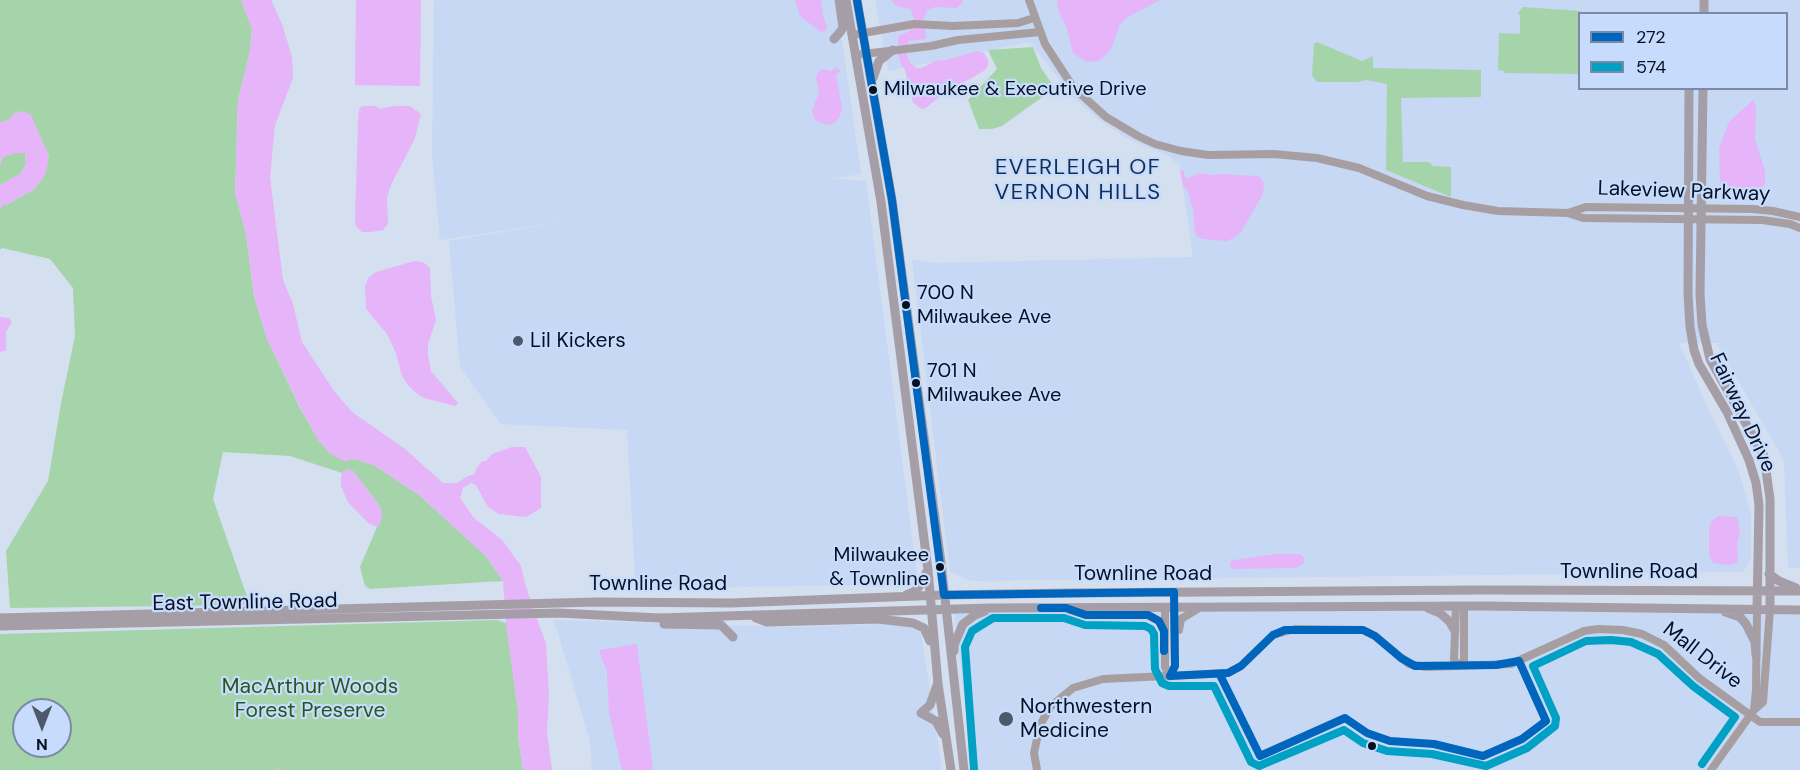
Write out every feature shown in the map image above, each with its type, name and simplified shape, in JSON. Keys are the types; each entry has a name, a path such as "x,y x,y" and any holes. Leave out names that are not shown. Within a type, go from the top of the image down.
{"main road":[{"path":"834,39 843,27 838,0"},
{"path":"846,0 881,202 928,570 934,648 950,768"},
{"path":"857,0 892,200 946,609 964,770"},
{"path":"872,84 879,61 894,50"},
{"name":"Fairway Drive","path":"1689,90 1688,294 1694,350 1749,460 1756,483 1759,505 1757,610"},
{"name":"Fairway Drive","path":"1704,90 1700,294 1702,325 1710,359 1764,456 1770,500 1770,610"},
{"path":"903,596 915,591 923,582 928,570"},
{"path":"1769,574 1800,590"},
{"name":"Townline Road","path":"489,609 944,595 1482,590 1800,590"},
{"path":"1423,606 1440,613 1450,622 1455,631"},
{"name":"Townline Road","path":"558,608 629,618 991,608 1460,606 1800,610"},
{"path":"959,719 954,645 963,624 975,615 991,608"},
{"name":"East Townline Road","path":"0,618 489,609"},
{"name":"East Townline Road","path":"0,626 489,609"},
{"path":"1717,610 1740,617 1755,642 1756,655"},
{"path":"750,616 767,622 878,619 913,623 924,628 934,648"},
{"path":"629,618 642,623 721,625 733,637"},
{"path":"938,684 930,705 921,713 936,721 946,738"}],"street":[{"name":"Lakeview Parkway","path":"1029,0 1050,55 1086,100 1119,126 1155,144 1208,156 1274,154 1317,158 1359,168 1421,194 1498,211 1568,213 1583,218 1762,220 1790,224 1800,228"},
{"path":"852,35 909,25 953,26 1018,23 1035,18"},
{"path":"855,55 958,40 1040,32"},
{"name":"Lakeview Parkway","path":"1568,213 1586,207 1701,208 1766,210 1800,217"},
{"path":"1460,606 1464,661 1457,666 1454,659 1455,631 1460,606"},
{"path":"1175,657 1179,651 1179,622 1200,608"},
{"path":"1066,609 1086,615 1148,615 1159,621 1164,632 1165,667 1170,676"},
{"path":"1164,632 1170,609"},
{"path":"1170,609 1175,657 1175,666 1170,676"},
{"path":"1757,610 1752,713 1760,723 1800,722"},
{"path":"1711,770 1752,713 1763,702 1770,610"},
{"name":"Mall Drive","path":"1037,770 1034,753 1040,725 1051,706 1065,693 1080,684 1095,680 1228,674 1241,666 1273,635 1295,629 1363,630 1375,636 1401,658 1415,666 1510,664 1584,631 1623,630 1642,634 1664,645 1699,678 1752,713"}],"shaded area":[{"path":"241,0 271,0 282,24 292,57 293,78 275,125 270,177 283,280 293,304 302,342 334,391 352,412 405,449 443,483 457,483 475,474 482,461 486,461 492,454 512,447 525,447 541,477 541,508 526,517 499,514 488,507 476,485 471,483 463,488 460,498 474,518 502,540 521,566 546,644 549,695 547,732 552,770 523,770 503,581 486,556 419,495 374,465 355,459 344,461 329,453 319,441 300,407 267,339 254,296 246,234 235,193 238,101 250,51 252,29"},
{"path":"356,0 421,0 420,86 355,85"},
{"path":"434,0 834,0 861,174 831,179 866,181 917,575 911,584 636,589 627,430 501,424 460,367 449,241 580,219 440,240 432,156"},
{"path":"795,0 821,0 827,26 825,31 821,32 800,16"},
{"path":"875,0 1800,0 1800,568 1788,568 1784,460 1717,344 1725,343 1679,343 1739,472 1751,515 1751,560 1743,572 972,581 950,572 912,260 936,263 1193,257 1180,166 1169,156 1128,139 1099,120 1072,96 1030,42 888,71"},
{"path":"891,0 963,0 957,8 935,7 927,10 924,18 926,39 908,41 907,56 911,64 922,68 935,61 978,51 984,53 988,60 985,70 949,89 927,107 922,109 913,103 905,70 898,55 898,36 910,31 914,18 910,9 896,6"},
{"path":"1057,0 1160,0 1126,18 1119,26 1112,47 1106,55 1098,61 1086,62 1073,53 1067,28 1059,13"},
{"path":"837,67 840,71 836,75 842,108 836,122 829,125 815,120 812,111 819,92 816,78 823,69 831,71"},
{"path":"1753,100 1756,106 1755,139 1765,171 1765,184 1757,191 1723,187 1720,182 1719,148 1729,122"},
{"path":"362,106 376,106 380,109 410,106 421,114 415,138 390,187 387,199 388,224 383,230 371,232 362,232 356,226 355,220 358,121 359,109"},
{"path":"23,111 31,115 49,156 46,173 36,188 3,205 0,209 0,185 20,174 26,164 25,153 17,153 3,157 0,165 0,122 9,120 15,113"},
{"path":"1180,170 1184,172 1185,178 1199,173 1261,178 1264,185 1263,194 1241,232 1226,241 1197,237 1193,210 1187,189 1183,187"},
{"path":"415,261 423,262 430,268 431,296 436,320 428,344 431,371 458,403 455,406 424,398 408,385 402,376 396,353 387,334 366,309 365,286 369,277 376,272"},
{"path":"0,317 9,318 12,322 6,332 6,350 0,352"},
{"path":"347,469 353,471 381,508 382,516 377,527 368,523 348,502 341,486 342,473"},
{"path":"1718,516 1736,517 1738,520 1740,532 1737,544 1737,563 1729,565 1713,563 1709,555 1709,528 1711,522"},
{"path":"1276,554 1300,554 1304,558 1304,563 1296,568 1233,569 1230,567 1230,562 1234,560"},
{"path":"1463,609 1800,615 1800,770 973,770 954,613"},
{"path":"554,620 797,627 911,623 921,632 942,770 592,770 590,741"},
{"path":"637,644 653,770 622,770 609,713 607,672 599,650"}],"green space":[{"path":"0,0 241,0 252,29 250,51 238,101 235,193 246,234 254,296 267,339 300,408 319,441 344,461 355,459 374,465 419,495 486,556 503,581 370,589 365,586 360,567 380,524 381,508 353,471 347,469 342,473 290,456 223,452 213,499 250,605 10,608 6,551 48,481 75,336 73,288 50,259 2,248 0,250 0,209 3,205 36,188 49,156 39,136 15,113 9,120 0,122"},
{"path":"1523,7 1581,11 1578,12 1578,74 1504,73 1498,70 1499,33 1520,34 1518,13"},
{"path":"1317,42 1362,61 1373,56 1373,68 1481,70 1481,97 1401,98 1403,162 1429,162 1433,166 1451,167 1451,197 1386,170 1387,84 1366,80 1317,82 1312,75 1314,44"},
{"path":"1033,47 1041,68 1055,88 1002,126 979,129 968,100 997,69 988,50"},
{"path":"11,153 25,153 26,164 20,174 0,185 0,165 3,157"},
{"name":"MacArthur Woods Forest Preserve","path":"497,620 506,623 518,710 518,736 523,770 0,770 0,634"}],"transit line":[{"name":"272","path":"857,0 892,200 944,595 1174,592 1175,666 1170,676"},
{"name":"272","path":"1041,608 1066,608 1086,615 1148,615 1159,621 1164,631 1164,651"},
{"name":"574","path":"974,769 965,647 972,631 993,618 1064,618 1085,625 1145,626 1151,629 1154,634 1155,669 1162,683 1169,686 1214,686 1251,762 1259,766 1344,730 1363,743 1387,751 1432,754 1486,766 1527,748 1555,726 1556,718 1533,666 1586,641 1631,642 1658,654 1693,686 1735,717 1702,764"},
{"name":"272","path":"1170,676 1228,673 1241,666 1273,635 1285,630 1363,630 1375,636 1401,658 1415,666 1496,665 1519,661 1546,721 1522,739 1483,756 1434,744 1390,741 1367,733 1345,718 1260,756 1220,675"}],"place":[{"name":"Milwaukee & Executive Drive","path":"873,90"},
{"name":"700 N Milwaukee Ave","path":"906,305"},
{"name":"Lil Kickers","path":"518,341"},
{"name":"701 N Milwaukee Ave","path":"916,383"},
{"name":"Milwaukee & Townline","path":"940,567"},
{"name":"Northwestern Medicine","path":"1006,719"}],"district":[{"name":"EVERLEIGH OF VERNON HILLS","path":"1078,180"}]}
